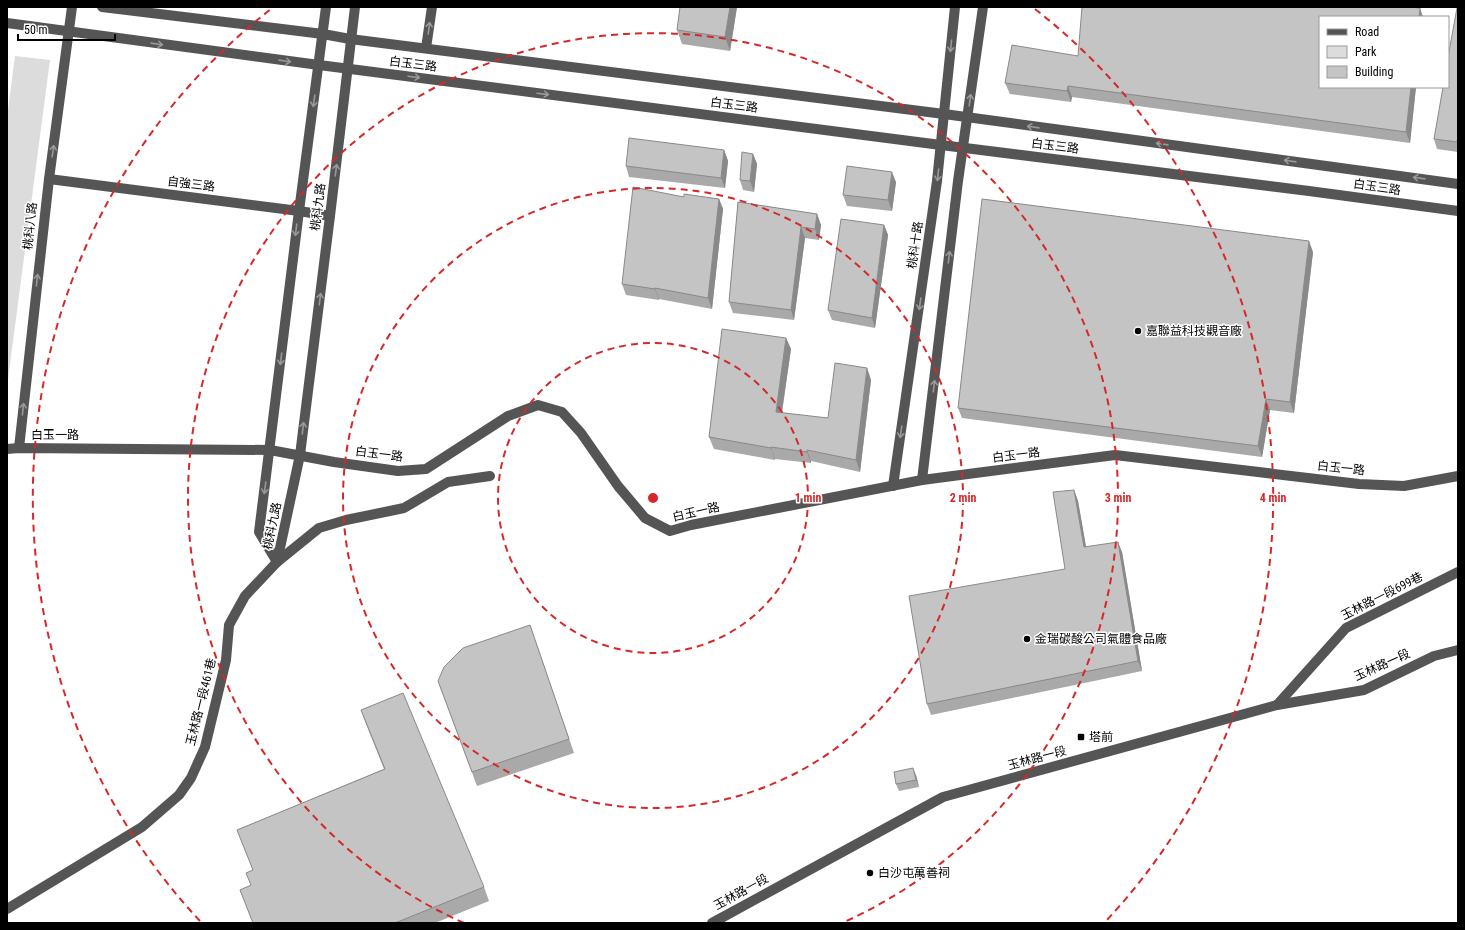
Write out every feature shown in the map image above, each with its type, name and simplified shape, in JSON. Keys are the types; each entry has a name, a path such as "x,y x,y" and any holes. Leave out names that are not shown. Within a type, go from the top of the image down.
{"street":[{"name":"桃科八路","path":"19,448 49,179 72,7"},
{"name":"白玉三路","path":"102,7 944,114 1458,184"},
{"name":"桃科九路","path":"277,562 259,532 326,7"},
{"name":"桃科九路","path":"277,562 300,455 355,7"},
{"path":"426,48 432,7"},
{"name":"桃科十路","path":"893,486 938,181 955,7"},
{"path":"922,480 963,148 983,7"},
{"name":"白玉三路","path":"7,23 319,65 1458,211"},
{"name":"自強三路","path":"49,179 330,216"},
{"name":"白玉一路","path":"7,449 270,450 398,472 426,469 508,416 538,406 562,412 581,433 618,486 645,518 670,531 691,525 922,480 1115,455 1359,484 1404,486 1458,476"},
{"name":"玉林路一段461巷","path":"7,909 142,827 179,795 191,778 205,747 226,660 229,625 245,596 277,562 319,528 346,520 404,508 448,482 490,476"},
{"name":"玉林路一段699巷","path":"1277,705 1346,628 1458,572"},
{"name":"玉林路一段","path":"712,923 943,797 1277,705 1364,690 1434,656 1458,650"}],"green space":[{"path":"15,56 50,60 7,387 7,118"}],"building":[{"path":"680,7 730,7 725,37 677,30"},
{"path":"1082,7 1420,8 1419,16 1319,16 1319,88 1411,88 1406,132 1068,86 1067,91 1005,83 1012,45 1078,56"},
{"path":"1458,8 1457,142 1434,139 1443,88 1449,88 1449,52"},
{"path":"629,138 724,150 721,178 626,166"},
{"path":"742,152 753,154 750,181 740,180"},
{"path":"847,166 892,172 888,200 843,195"},
{"path":"633,187 684,197 684,194 719,199 708,298 655,288 622,284"},
{"name":"嘉聯益科技觀音廠","path":"982,199 1309,241 1290,402 1266,399 1258,446 958,408"},
{"path":"738,202 817,214 815,229 801,227 791,310 729,302"},
{"path":"841,219 884,225 872,318 828,310"},
{"path":"722,329 786,338 776,412 828,418 835,363 867,368 856,460 807,450 807,452 771,448 709,437"},
{"name":"金瑞碳酸公司氣體食品廠","path":"1074,490 1084,547 1118,542 1138,661 927,704 909,596 1065,569 1053,492"},
{"path":"530,625 569,739 472,772 438,681 444,667 463,648"},
{"path":"403,693 484,887 395,923 253,923 240,890 251,885 246,873 253,870 237,830 385,769 361,710"},
{"path":"913,768 916,780 896,784 894,772"}],"place":[{"name":"嘉聯益科技觀音廠","path":"1138,331"},
{"name":"金瑞碳酸公司氣體食品廠","path":"1027,639"},
{"name":"塔前","path":"1081,737"},
{"name":"白沙屯萬善祠","path":"870,873"}]}
